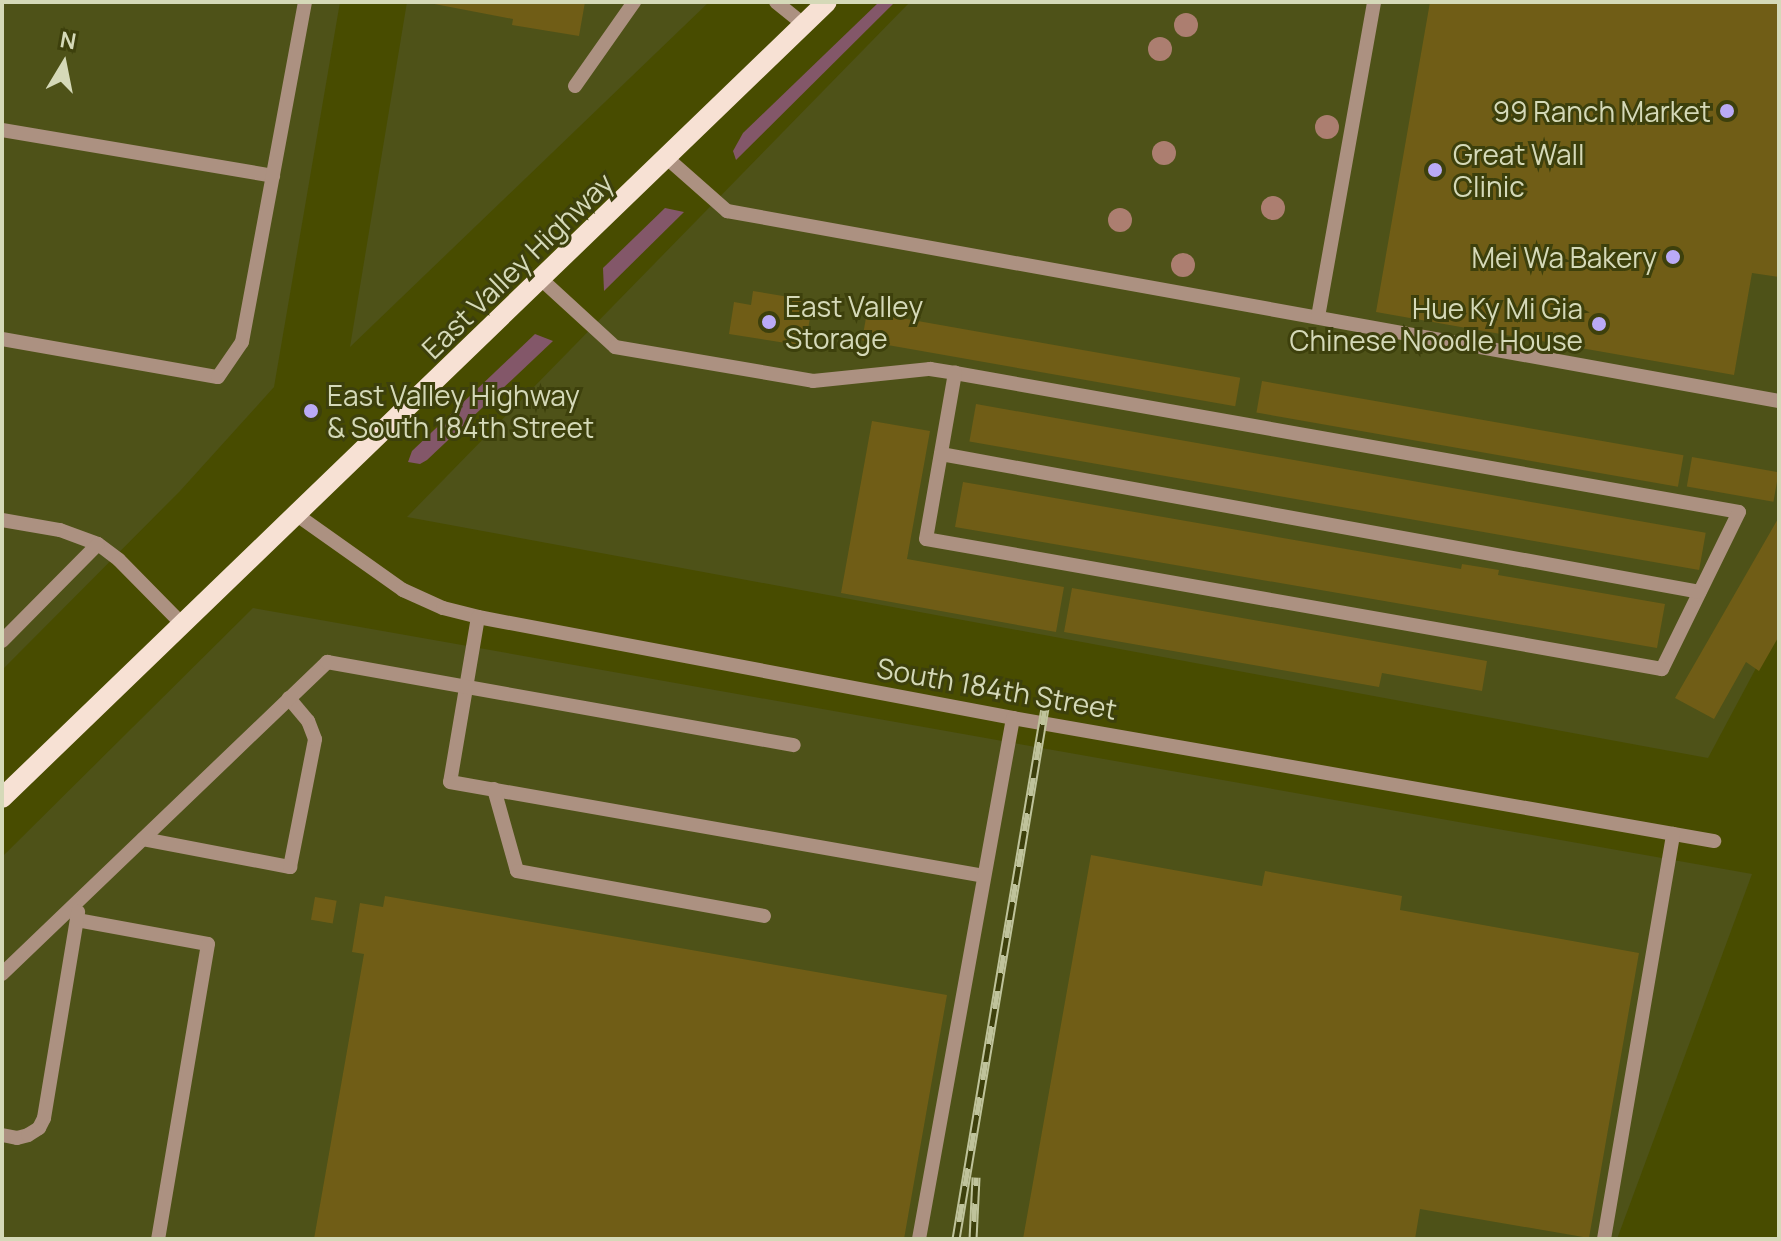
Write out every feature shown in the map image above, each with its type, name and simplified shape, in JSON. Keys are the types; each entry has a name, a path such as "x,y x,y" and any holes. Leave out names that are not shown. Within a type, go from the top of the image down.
{"main road":[{"name":"East Valley Highway","path":"2,798 668,159 827,2"}],"street":[{"path":"2,339 218,377 242,342 305,2"},
{"path":"575,86 634,2"},
{"path":"776,2 804,25"},
{"path":"1318,317 1374,2"},
{"path":"2,130 273,176"},
{"path":"668,159 727,211 1779,401"},
{"path":"542,280 602,339 615,347 813,381 912,368 955,373 1739,512 1662,669 926,539 955,373"},
{"path":"941,454 1700,592"},
{"name":"South 184th Street","path":"297,515 403,590 443,608 478,617 1013,718 1714,841"},
{"path":"2,520 60,530 98,544 119,560 183,625"},
{"path":"2,641 98,544"},
{"path":"478,617 450,782 984,876"},
{"path":"2,974 327,662 794,745"},
{"path":"143,839 290,867 315,739 308,721 289,698"},
{"path":"919,1239 1013,718"},
{"path":"494,789 517,871 764,916"},
{"path":"1604,1239 1673,834"},
{"path":"2,1135 17,1138 28,1135 39,1128 44,1118 80,899"},
{"path":"77,920 208,944 158,1239"}],"shaded area":[{"path":"2,2 340,2 274,387 180,491 2,670"},
{"path":"407,2 709,2 350,347"},
{"path":"879,2 895,2 736,160 733,151 743,133"},
{"path":"910,2 1779,2 1779,625 1708,758 407,517"},
{"path":"665,208 684,212 604,291 603,268"},
{"path":"535,334 553,341 427,460 420,464 408,462 412,451"},
{"path":"253,608 1752,874 1617,1239 2,1239 2,857"}],"building":[{"path":"424,2 585,2 579,36 512,25 513,19"},
{"path":"1430,2 1779,2 1779,277 1752,273 1734,375 1376,312"},
{"name":"East Valley Storage","path":"753,291 813,301 805,346 729,334 734,302 751,305"},
{"path":"867,312 1240,378 1235,406 862,341"},
{"path":"1262,381 1683,455 1678,487 1256,413"},
{"path":"976,404 1706,533 1699,570 969,441"},
{"path":"872,421 930,431 907,559 1064,587 1056,632 841,593"},
{"path":"1692,457 1779,472 1773,502 1687,487"},
{"path":"963,482 1461,569 1462,564 1499,570 1498,575 1665,604 1657,648 955,527"},
{"path":"1779,517 1779,636 1759,671 1746,662 1714,719 1675,698"},
{"path":"1072,588 1487,661 1482,691 1382,673 1379,687 1064,632"},
{"path":"1091,855 1262,886 1265,871 1402,896 1400,910 1639,953 1589,1238 1420,1209 1415,1239 1023,1239"},
{"path":"385,896 947,995 904,1239 314,1239 364,954 352,952 360,903 383,907"},
{"path":"315,897 337,901 333,923 311,920"}],"railway":[{"path":"956,1239 1046,702"},
{"path":"973,1239 976,1177"}],"place":[{"name":"99 Ranch Market","path":"1727,111"},
{"name":"Great Wall Clinic","path":"1435,170"},
{"name":"Mei Wa Bakery","path":"1673,257"},
{"name":"East Valley Storage","path":"769,322"},
{"name":"Hue Ky Mi Gia Chinese Noodle House","path":"1599,324"},
{"name":"East Valley Highway & South 184th Street","path":"311,411"}]}
